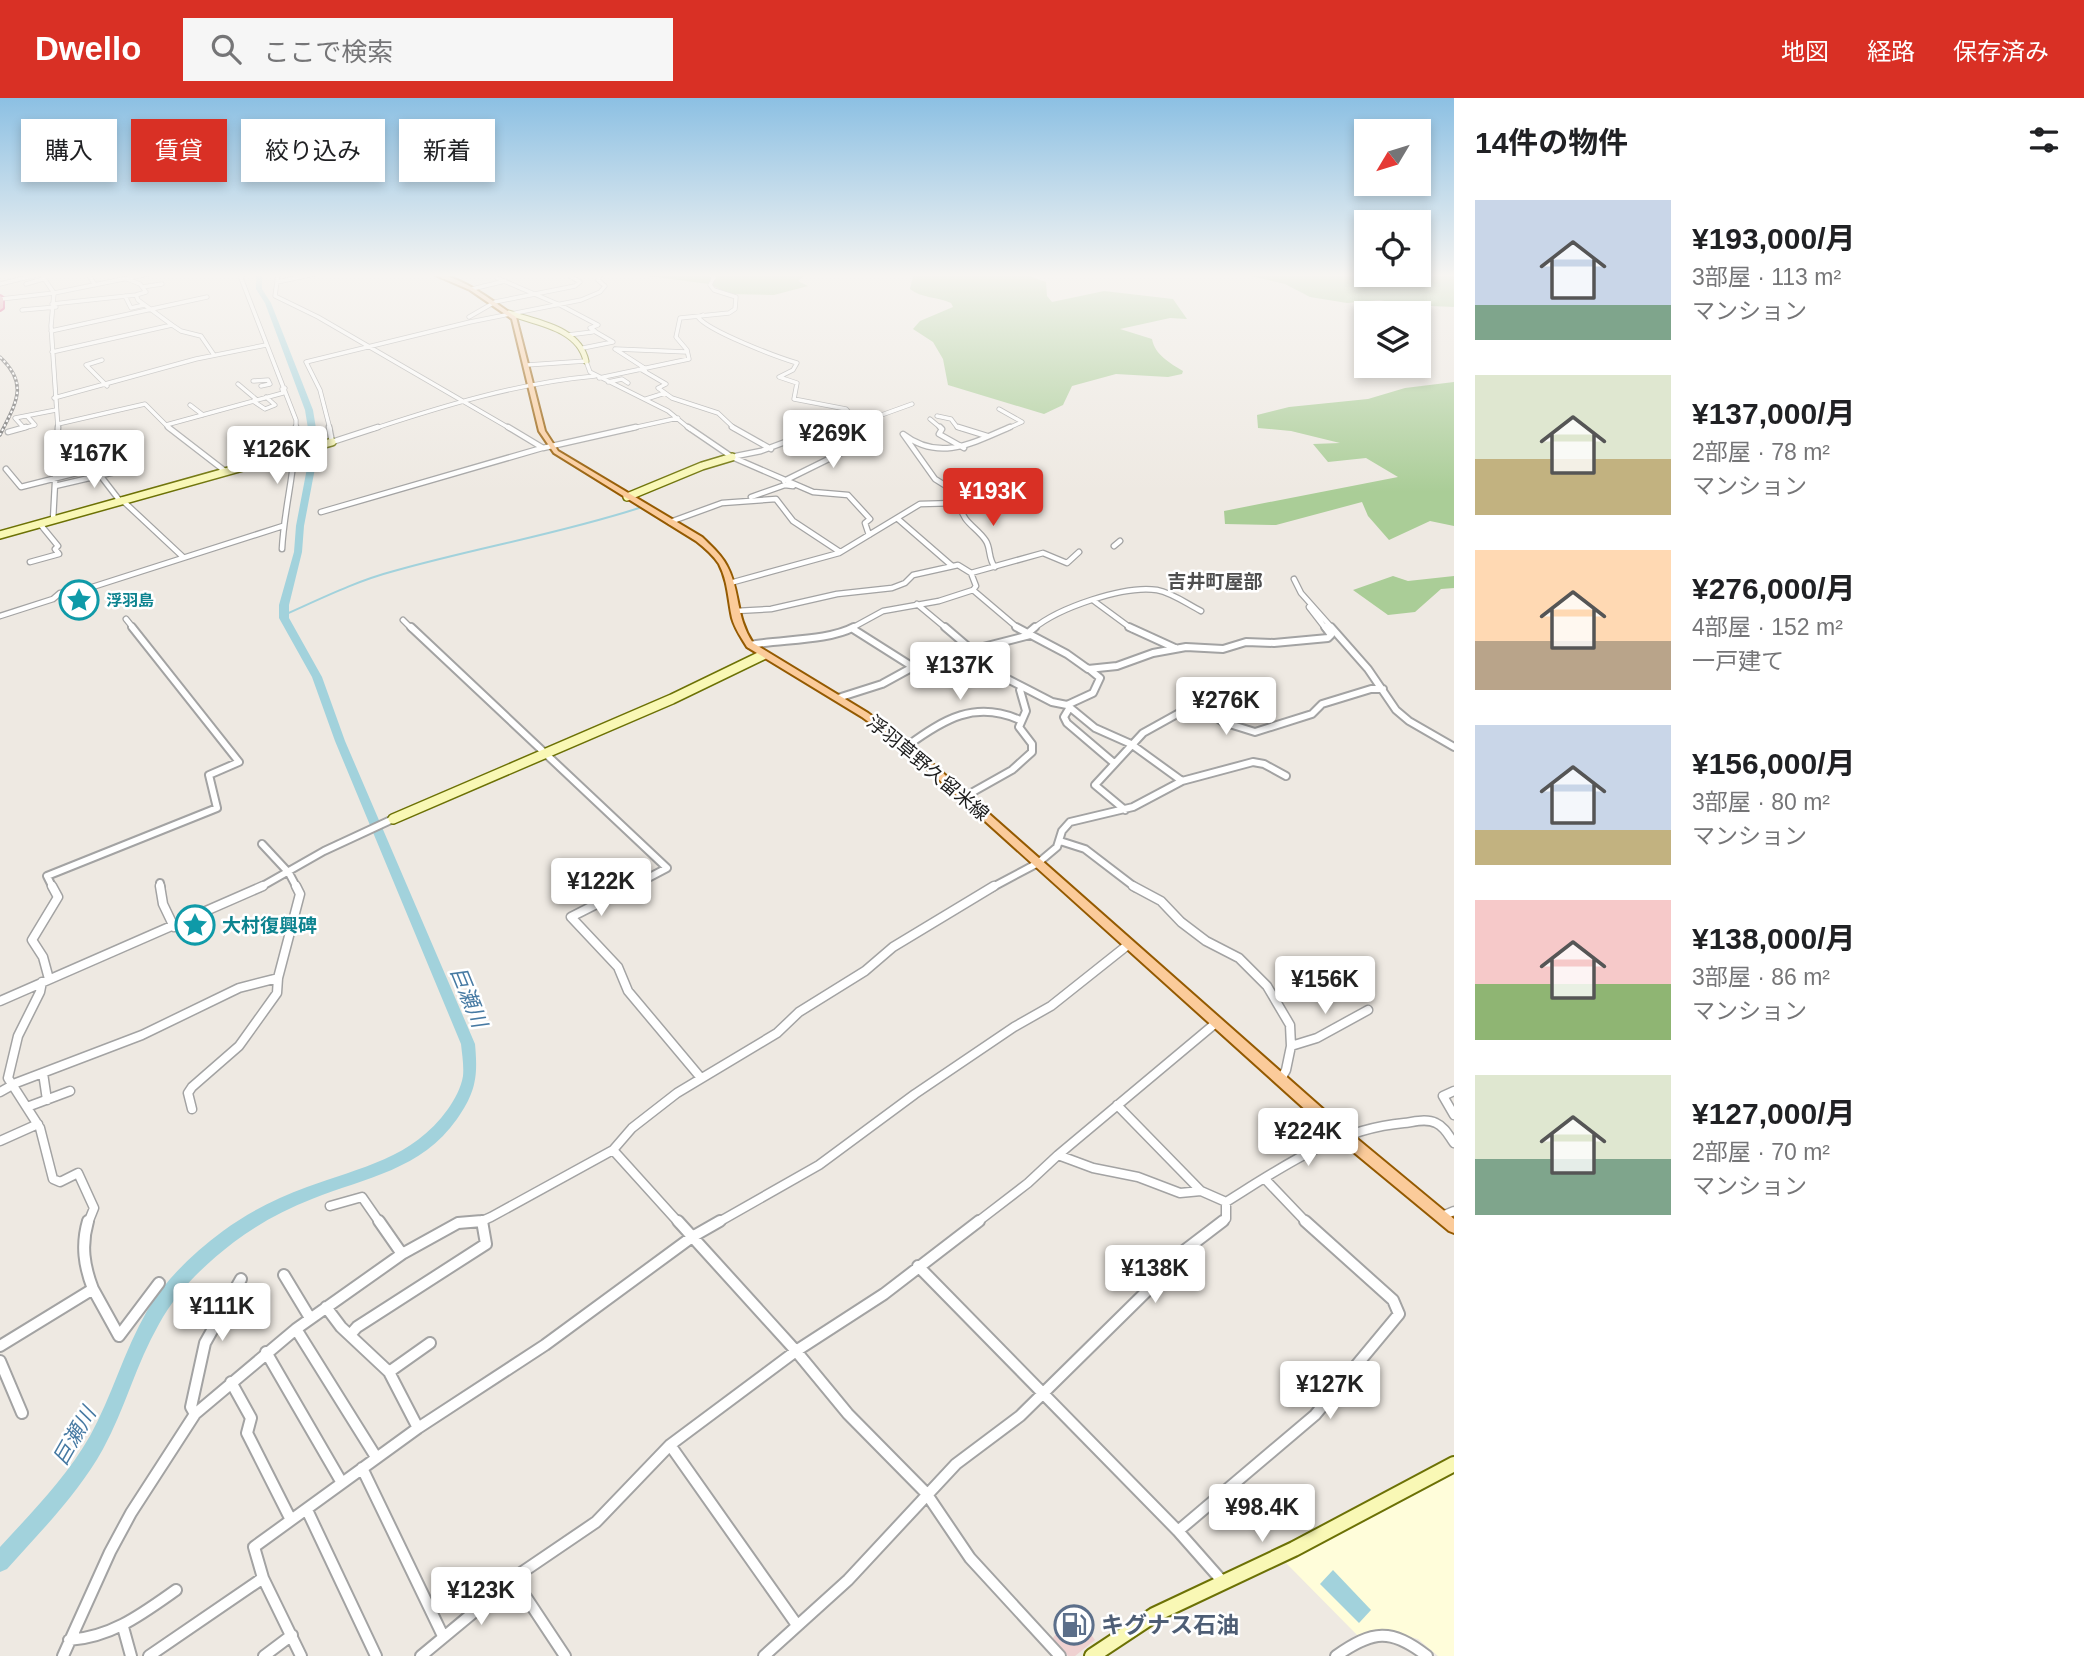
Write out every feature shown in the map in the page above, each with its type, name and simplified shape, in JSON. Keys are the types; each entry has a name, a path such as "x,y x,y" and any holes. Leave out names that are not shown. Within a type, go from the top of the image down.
{"main road":[{"path":"522,347 547,447"},
{"name":"浮羽草野久留米線","path":"547,447 717,554 725,566 742,636 750,645 838,698 907,746 1344,1136 1454,1227"}],"street":[{"path":"52,347 58,424 53,520"},
{"path":"52,352 76,347"},
{"path":"208,347 214,355"},
{"path":"54,398 107,386 214,355 257,347"},
{"path":"267,347 296,420 296,451 283,526 282,549"},
{"path":"332,442 328,412 313,372 306,362 365,347"},
{"path":"369,347 547,447"},
{"path":"589,347 583,348 590,372 678,418 704,440 732,457 813,492 848,495 854,506 866,513 870,519 865,523 869,535"},
{"path":"613,347 666,384 657,388 676,400 697,404 718,413 728,425 771,449"},
{"path":"0,535 531,384 565,377 597,377 689,359 684,347"},
{"path":"752,347 760,352 797,363 793,370 779,377 797,383 794,399 846,409 858,423"},
{"path":"616,349 688,352"},
{"path":"636,354 649,350"},
{"path":"102,360 86,365 107,386"},
{"path":"527,365 571,364 586,360"},
{"path":"607,382 622,379 628,383"},
{"path":"238,384 265,409 275,405 261,386 252,381 268,380 270,384 261,386"},
{"path":"166,425 284,391"},
{"path":"646,400 665,393"},
{"path":"58,424 145,404 166,425 225,471"},
{"path":"627,497 702,466 771,449 800,436 846,427 912,404"},
{"path":"190,405 203,415"},
{"path":"730,583 840,552 898,519 916,505 925,502 960,503 967,499 928,473 904,439 904,434 910,442 928,448 964,448 1022,422 1021,419 1007,415 999,409"},
{"path":"24,428 15,418 56,410"},
{"path":"799,417 820,415 846,427"},
{"path":"8,432 35,425 27,416"},
{"path":"937,416 951,419 957,427 988,436"},
{"path":"321,512 547,447 678,418"},
{"path":"930,419 942,429 939,434 964,448"},
{"path":"783,481 801,475 818,462 878,440"},
{"path":"6,469 21,487 88,471"},
{"path":"55,486 128,469"},
{"path":"100,475 121,500 182,556"},
{"path":"670,522 693,510 747,498 785,485 799,486"},
{"path":"747,498 776,499 793,521 840,552"},
{"path":"960,503 960,515 989,543 990,561 995,567"},
{"path":"898,519 951,565"},
{"path":"30,562 59,554 55,550 58,546 40,524"},
{"path":"0,615 53,599 60,593 83,590 182,556 283,526"},
{"path":"971,573 1043,553 1059,562 1069,563 1079,552"},
{"path":"736,611 771,610 836,594 892,589 905,583 913,575 951,565 958,565 971,573 976,586 974,590"},
{"path":"1294,579 1312,606 1368,669 1396,710 1409,721 1454,747"},
{"path":"838,698 882,684 913,667 1029,634 1035,626 1110,595 1154,589 1201,611"},
{"path":"750,645 780,639 839,635 883,611 939,601 974,590"},
{"path":"974,590 1000,616 1088,668 1100,678 1093,693 1069,706 1064,717 1067,723 1114,763"},
{"path":"1094,601 1129,628 1175,648"},
{"path":"917,604 969,649 984,667 1052,702 1069,706 1095,728 1131,744 1182,781"},
{"path":"1088,668 1117,666 1175,648 1193,646 1223,649 1246,642 1274,643 1328,638 1331,635 1309,607 1312,606"},
{"path":"126,619 239,762 209,775 217,808 47,877 58,897 57,903 32,940 43,957 46,981 18,1036 9,1084 38,1124 54,1179 60,1182 79,1172 94,1208 83,1233 82,1247 93,1289 119,1336 159,1283"},
{"path":"403,620 667,868 571,917 618,967 628,991 701,1078"},
{"path":"853,629 913,667"},
{"path":"0,1001 174,927 289,873 324,850 545,752 652,709 763,655"},
{"path":"964,797 1012,770 1028,757 1032,744 1021,731 1020,720 1026,711 1020,690 1023,687"},
{"path":"1125,810 1096,788 1097,782 1143,733 1188,708 1198,706 1223,722 1255,732 1312,714 1322,704 1371,689 1383,689"},
{"path":"907,746 925,734 975,710 1003,713 1020,720"},
{"path":"63,1656 110,1552 131,1513 195,1413 310,1318 402,1254 458,1223 482,1222 612,1150 648,1115 701,1078 777,1033 799,1012 865,971 901,942 986,890 1038,863 1058,847 1062,831 1070,822 1125,810 1182,781 1253,762 1264,764 1286,776"},
{"path":"1060,841 1085,849 1132,886 1161,901 1181,922 1206,941 1239,958 1267,986 1284,1013 1292,1033 1286,1070 1281,1079"},
{"path":"192,1109 188,1093 192,1087 203,1075 232,1054 254,1028 277,992 278,978 300,899 289,873 262,844"},
{"path":"160,883 163,904 174,927"},
{"path":"301,1656 263,1578 254,1547 376,1457 545,1345 692,1237 819,1165 915,1094 1014,1027 1051,1006 1129,943"},
{"path":"0,1092 9,1084 142,1035 239,988 278,978"},
{"path":"1291,1046 1317,1038 1368,1010"},
{"path":"421,1656 514,1579 596,1522 670,1445 796,1351 859,1312 1028,1183 1217,1022"},
{"path":"43,1073 47,1100"},
{"path":"27,1107 69,1091"},
{"path":"1442,1127 1454,1117 1443,1096 1454,1091"},
{"path":"1117,1105 1201,1191 1226,1202"},
{"path":"1226,1202 1309,1150 1344,1136 1395,1122 1432,1121 1442,1127 1454,1143"},
{"path":"0,1141 38,1124"},
{"path":"612,1150 796,1351 848,1414 926,1493 970,1558 1060,1656"},
{"path":"1058,1156 1093,1168 1138,1177 1170,1190 1201,1191"},
{"path":"1178,1531 1315,1415 1399,1314 1393,1300 1305,1221 1265,1179"},
{"path":"330,1206 362,1197 402,1254"},
{"path":"764,1656 848,1580 926,1493 956,1464 1020,1416 1043,1394 1149,1289 1168,1263 1226,1219 1226,1202"},
{"path":"1441,1216 1454,1212"},
{"path":"350,1335 357,1327 486,1244 482,1222"},
{"path":"918,1266 1178,1531 1223,1582"},
{"path":"284,1275 310,1318"},
{"path":"195,1413 191,1407 205,1343 241,1279"},
{"path":"0,1346 93,1289"},
{"path":"326,1307 388,1373 418,1428"},
{"path":"296,1329 376,1457"},
{"path":"388,1373 430,1343"},
{"path":"266,1352 342,1483"},
{"path":"0,1361 22,1413"},
{"path":"231,1382 251,1418 247,1433 291,1520"},
{"path":"670,1445 797,1625"},
{"path":"1092,1656 1154,1615 1294,1549 1454,1464"},
{"path":"362,1468 443,1636"},
{"path":"307,1510 376,1656"},
{"path":"149,1656 263,1578"},
{"path":"514,1579 565,1656"},
{"path":"69,1640 85,1640 123,1627 176,1590"},
{"path":"123,1627 131,1656"},
{"path":"1336,1656 1363,1640 1387,1633 1406,1639 1427,1656"},
{"path":"264,1656 292,1635"}],"shaded area":[{"path":"1454,1474 1454,1656 1438,1656 1418,1639 1382,1630 1359,1637 1286,1563"},
{"name":"キグナス石油","path":"1075,1612 1095,1640 1075,1656 1068,1656 1052,1639"}],"green space":[{"path":"936,347 1155,347 1168,362 1183,371 1182,374 1168,377 1116,374 1072,386 1063,405 1044,414 948,385 943,359"},
{"path":"1454,382 1454,526 1430,521 1389,540 1368,516 1362,502 1276,525 1225,524 1224,511 1398,477 1366,458 1328,462 1313,444 1340,443 1291,431 1258,428 1257,415 1289,407 1368,399 1405,388"},
{"path":"1393,576 1408,581 1454,576 1454,588 1441,589 1415,612 1388,615 1353,590"}],"water":[{"path":"1333,1570 1371,1610 1359,1623 1320,1584"}],"waterway":[{"name":"巨瀬川","path":"0,1562 76,1475 96,1443 153,1317 181,1279 230,1235 272,1209 311,1192 382,1168 424,1145 443,1128 458,1106 469,1080 468,1044 340,741 317,677 284,618 284,605 298,552 300,526 315,447 309,410 285,347"},
{"path":"284,615 380,575 578,526 639,508"}],"railway":[{"path":"0,357 15,377 17,386 15,404 0,435"}],"place":[{"name":"浮羽島","path":"79,600"},
{"name":"大村復興碑","path":"195,925"},
{"name":"キグナス石油","path":"1074,1625"}],"district":[{"name":"吉井町屋部","path":"1215,581"}]}
